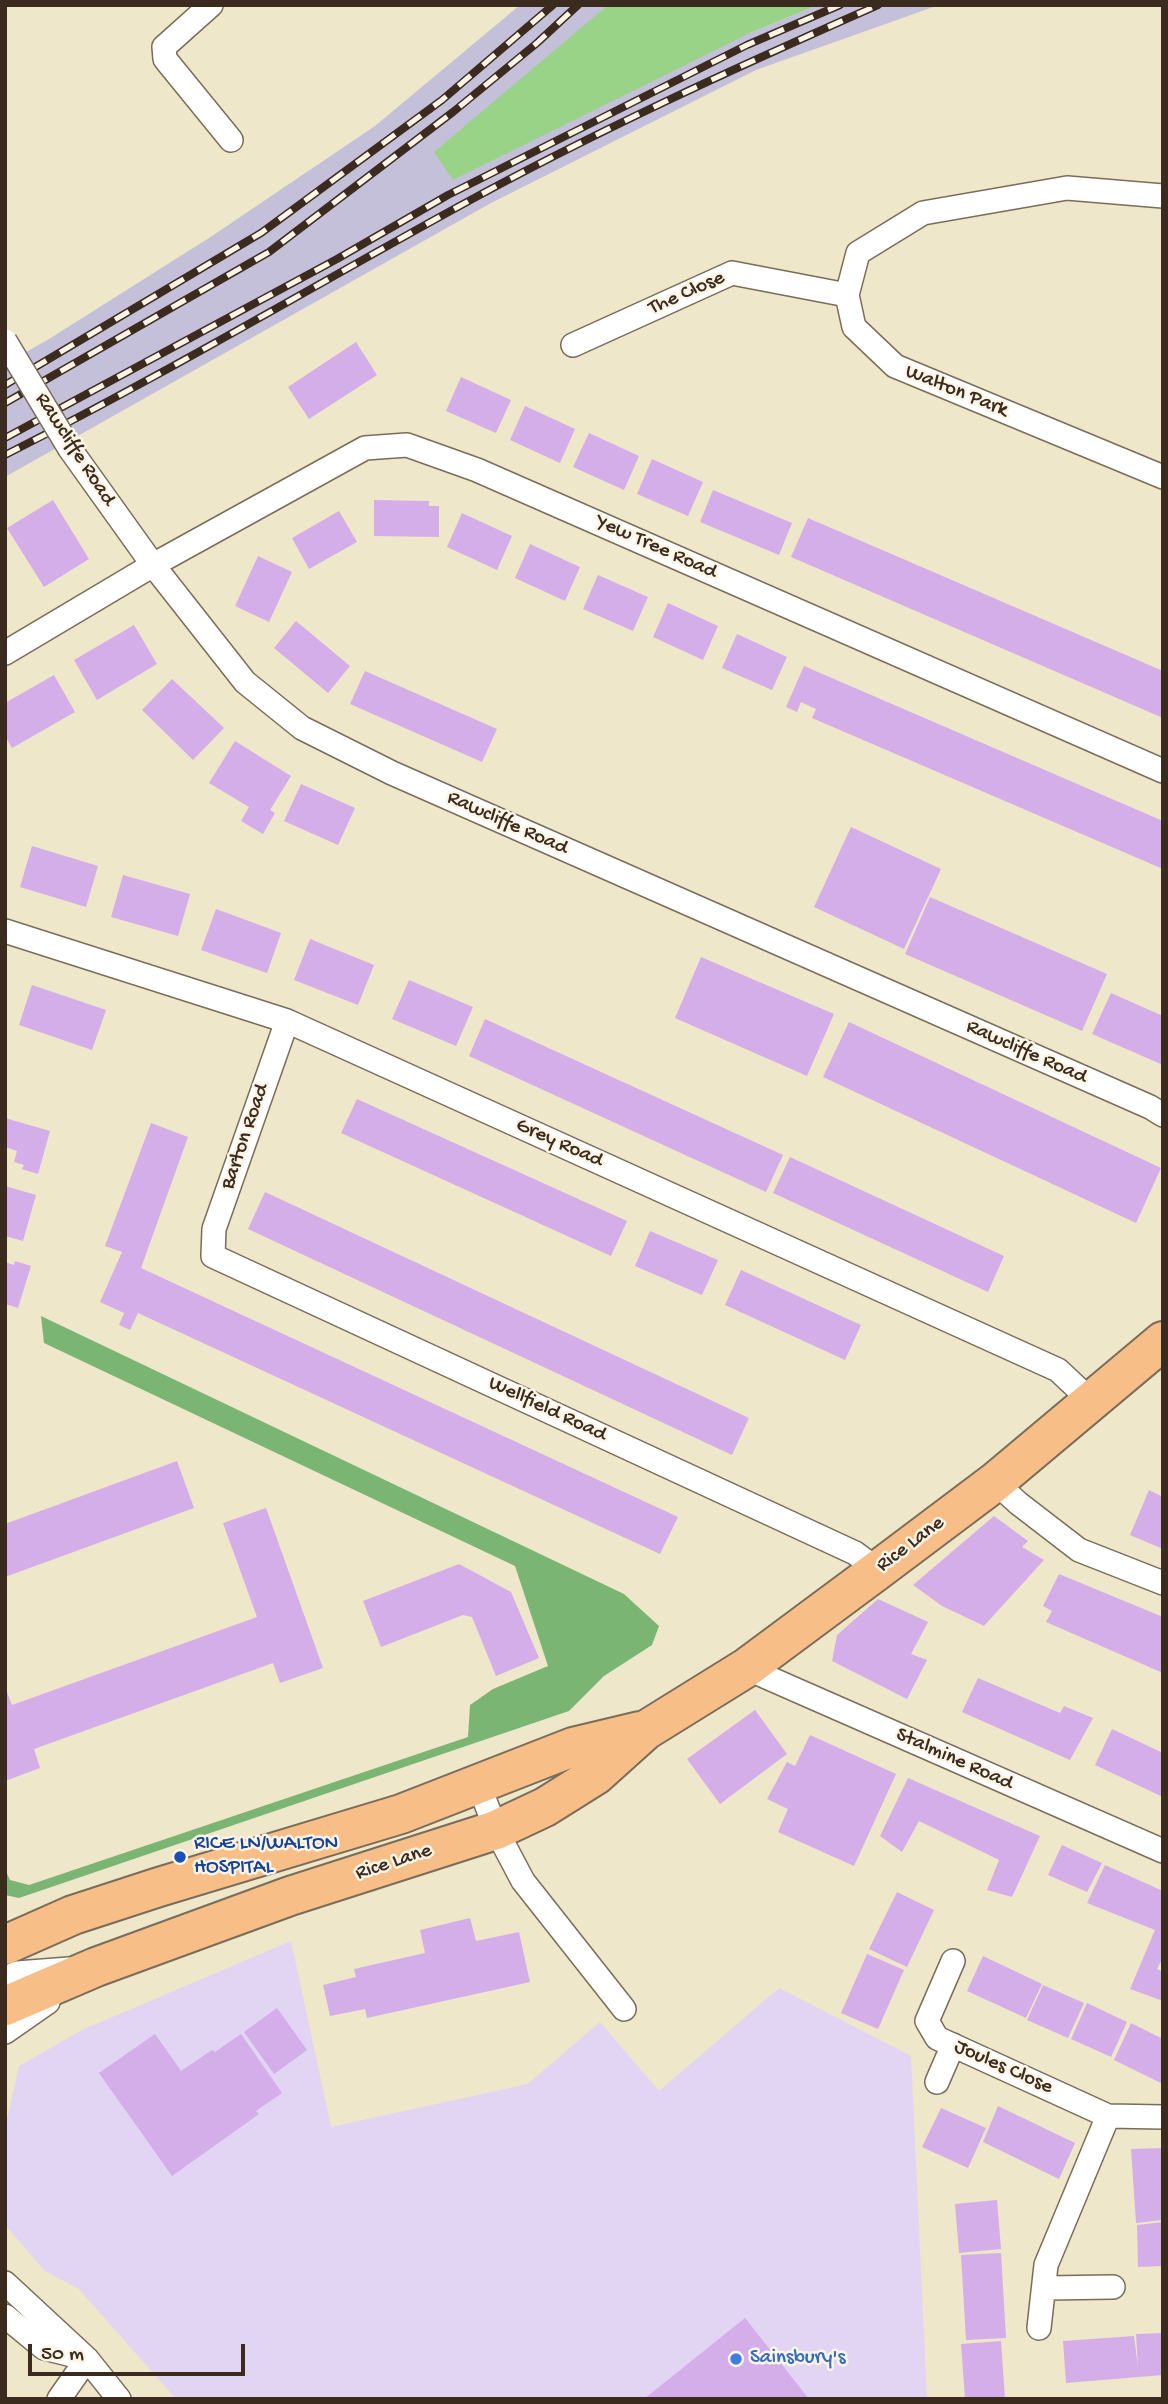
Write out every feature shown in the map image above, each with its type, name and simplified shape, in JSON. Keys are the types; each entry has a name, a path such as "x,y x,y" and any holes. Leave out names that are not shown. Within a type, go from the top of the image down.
{"highway":[{"name":"Rice Lane","path":"5,2006 96,1968 290,1896 496,1830 545,1807 596,1775 646,1730 746,1668 995,1482 1091,1401 1156,1355"},
{"name":"Rice Lane","path":"5,1945 73,1916 159,1887 401,1814 572,1747 646,1730"}],"street":[{"path":"211,5 164,47 165,60 231,140"},
{"name":"Walton Park","path":"1163,195 1067,188 923,213 858,253 847,295 854,327 895,366 1163,477"},
{"name":"The Close","path":"573,345 732,273 847,295"},
{"name":"Rawcliffe Road","path":"5,341 70,449 153,565 245,682 302,728 392,773 1163,1115"},
{"name":"Yew Tree Road","path":"5,653 153,565 365,449 407,445 477,470 1163,771"},
{"name":"Grey Road","path":"5,931 287,1021 1059,1370 1091,1401"},
{"name":"Barton Road","path":"213,1256 214,1229 287,1021"},
{"name":"Wellfield Road","path":"213,1256 855,1553 878,1570"},
{"path":"995,1482 1079,1550 1163,1583"},
{"name":"Stalmine Road","path":"746,1668 1163,1851"},
{"path":"479,1785 496,1830 523,1881 624,2009"},
{"name":"Joules Close","path":"953,1961 927,2021 937,2038 1108,2116 1163,2117"},
{"path":"5,1978 17,1973 96,1968"},
{"path":"5,2032 96,1968"},
{"path":"937,2082 953,2045"},
{"path":"1040,2328 1046,2265 1108,2116"},
{"path":"5,2283 87,2359 119,2399"},
{"path":"1044,2288 1113,2287"},
{"path":"5,2316 44,2348 87,2359"},
{"path":"60,2399 87,2359"}],"shaded area":[{"path":"520,5 608,5 544,62 750,33 818,5 939,5 756,70 491,203 5,477 5,364 209,238 375,126"},
{"path":"291,1941 331,2127 528,2084 600,2022 659,2091 779,1988 911,2056 927,2399 176,2399 79,2289 45,2271 5,2225 5,2128 19,2066 82,2030"}],"green space":[{"path":"608,5 818,5 750,33 453,180 434,152"},
{"path":"41,1316 624,1594 659,1626 652,1645 604,1676 569,1711 19,1898 5,1895 5,1869 10,1880 29,1885 468,1737 470,1705 493,1689 548,1666 515,1566 44,1343"}],"building":[{"path":"356,342 377,375 309,419 288,387"},
{"path":"461,377 511,400 496,433 446,411"},
{"path":"525,406 575,429 560,463 510,440"},
{"path":"589,433 639,456 624,490 573,467"},
{"path":"652,459 703,482 688,516 637,494"},
{"path":"713,490 792,523 779,555 700,522"},
{"path":"53,500 89,559 44,587 7,528"},
{"path":"374,500 429,501 429,506 439,506 439,537 374,536"},
{"path":"339,511 357,542 309,569 292,538"},
{"path":"462,513 512,536 497,570 447,547"},
{"path":"808,518 1163,671 1163,718 791,557"},
{"path":"530,544 580,567 565,601 515,578"},
{"path":"258,556 292,572 269,622 235,606"},
{"path":"598,575 648,597 633,631 583,609"},
{"path":"668,603 718,626 703,660 653,637"},
{"path":"296,621 350,666 328,693 274,648"},
{"path":"134,625 157,664 97,700 74,660"},
{"path":"737,634 787,657 772,690 722,668"},
{"path":"804,666 1163,821 1163,869 812,718 816,709 801,702 797,712 786,707"},
{"path":"365,671 497,729 482,762 350,704"},
{"path":"54,675 75,712 12,748 5,736 5,703"},
{"path":"172,679 224,728 193,760 142,710"},
{"path":"235,741 291,776 270,810 275,813 263,834 241,821 249,807 209,783"},
{"path":"301,784 355,808 338,845 284,821"},
{"path":"851,827 941,869 904,949 814,907"},
{"path":"32,846 98,866 86,907 20,887"},
{"path":"123,875 190,894 178,936 111,917"},
{"path":"930,897 1107,974 1082,1031 905,954"},
{"path":"216,909 281,933 267,973 201,950"},
{"path":"310,939 374,965 358,1005 294,980"},
{"path":"701,957 834,1014 807,1076 675,1018"},
{"path":"409,980 473,1007 456,1046 392,1019"},
{"path":"32,985 106,1010 92,1050 19,1025"},
{"path":"1111,993 1163,1016 1163,1065 1092,1034"},
{"path":"485,1019 783,1155 766,1192 469,1056"},
{"path":"849,1022 1161,1168 1136,1223 823,1077"},
{"path":"357,1099 627,1221 611,1256 341,1133"},
{"path":"5,1118 50,1131 38,1174 22,1169 24,1165 14,1162 17,1151 5,1147"},
{"path":"151,1123 188,1137 141,1268 678,1517 660,1554 138,1313 130,1330 119,1325 124,1313 100,1302 122,1252 105,1246"},
{"path":"790,1157 1004,1256 988,1292 773,1193"},
{"path":"5,1186 36,1195 23,1241 5,1236"},
{"path":"265,1192 749,1418 732,1455 248,1229"},
{"path":"650,1231 718,1260 702,1295 635,1266"},
{"path":"15,1261 31,1266 18,1308 5,1304 5,1262 14,1265"},
{"path":"741,1270 861,1325 845,1360 725,1305"},
{"path":"177,1461 194,1508 5,1577 5,1524"},
{"path":"1149,1490 1163,1497 1163,1549 1130,1535"},
{"path":"266,1508 323,1668 280,1683 273,1663 34,1749 40,1768 5,1781 5,1687 12,1705 257,1617 223,1523"},
{"path":"994,1516 1028,1541 1022,1547 1044,1560 984,1626 942,1606 913,1585"},
{"path":"459,1564 511,1592 539,1658 496,1676 472,1617 463,1615 381,1647 363,1601"},
{"path":"1059,1574 1163,1617 1163,1673 1046,1622 1052,1611 1043,1606"},
{"path":"878,1599 928,1622 911,1654 927,1660 907,1699 832,1661 837,1635"},
{"path":"978,1678 1060,1713 1064,1706 1093,1718 1070,1760 962,1712"},
{"path":"755,1710 787,1754 720,1804 687,1759"},
{"path":"1112,1729 1163,1753 1163,1797 1095,1765"},
{"path":"810,1735 896,1774 854,1866 778,1832 788,1809 767,1799 787,1762 795,1766"},
{"path":"908,1778 1040,1836 1012,1897 987,1890 999,1860 919,1821 902,1852 880,1836"},
{"path":"1062,1845 1102,1863 1087,1892 1048,1875"},
{"path":"1105,1865 1163,1891 1163,1957 1157,1969 1163,1972 1163,2001 1130,1989 1155,1930 1087,1903"},
{"path":"897,1892 934,1910 907,1967 869,1949"},
{"path":"470,1918 476,1941 519,1932 530,1982 367,2018 365,2009 330,2016 323,1985 356,1977 354,1969 425,1953 420,1930"},
{"path":"867,1954 904,1970 878,2029 841,2013"},
{"path":"983,1956 1042,1984 1026,2018 967,1991"},
{"path":"1043,1985 1084,2003 1068,2038 1027,2020"},
{"path":"1087,2003 1127,2022 1111,2057 1071,2039"},
{"path":"277,2008 307,2050 274,2074 244,2032"},
{"path":"1131,2023 1163,2039 1163,2084 1114,2060"},
{"path":"155,2034 181,2071 241,2034 282,2093 256,2111 259,2114 172,2176 99,2073"},
{"path":"998,2106 1075,2143 1059,2179 983,2142"},
{"path":"941,2108 986,2128 968,2168 922,2147"},
{"path":"1163,2148 1163,2220 1136,2223 1131,2149"},
{"path":"997,2200 1001,2249 959,2253 955,2204"},
{"path":"1163,2222 1163,2266 1138,2267 1137,2225"},
{"path":"1001,2253 1006,2338 966,2340 961,2255"},
{"name":"Sainsbury's","path":"745,2318 809,2399 644,2399"},
{"path":"1163,2333 1163,2375 1066,2383 1063,2341 1134,2336 1138,2367 1136,2334"},
{"path":"1001,2341 1005,2399 965,2399 961,2344"}],"railway":[{"path":"5,385 261,233 442,100 553,5"},
{"path":"5,403 269,252 453,112 537,43 578,5"},
{"path":"5,438 337,259 448,195 747,45 840,5"},
{"path":"5,455 119,396 558,154 717,77 878,5"}],"place":[{"name":"RICE LN/WALTON HOSPITAL","path":"180,1857"},
{"name":"Sainsbury's","path":"736,2359"}]}
